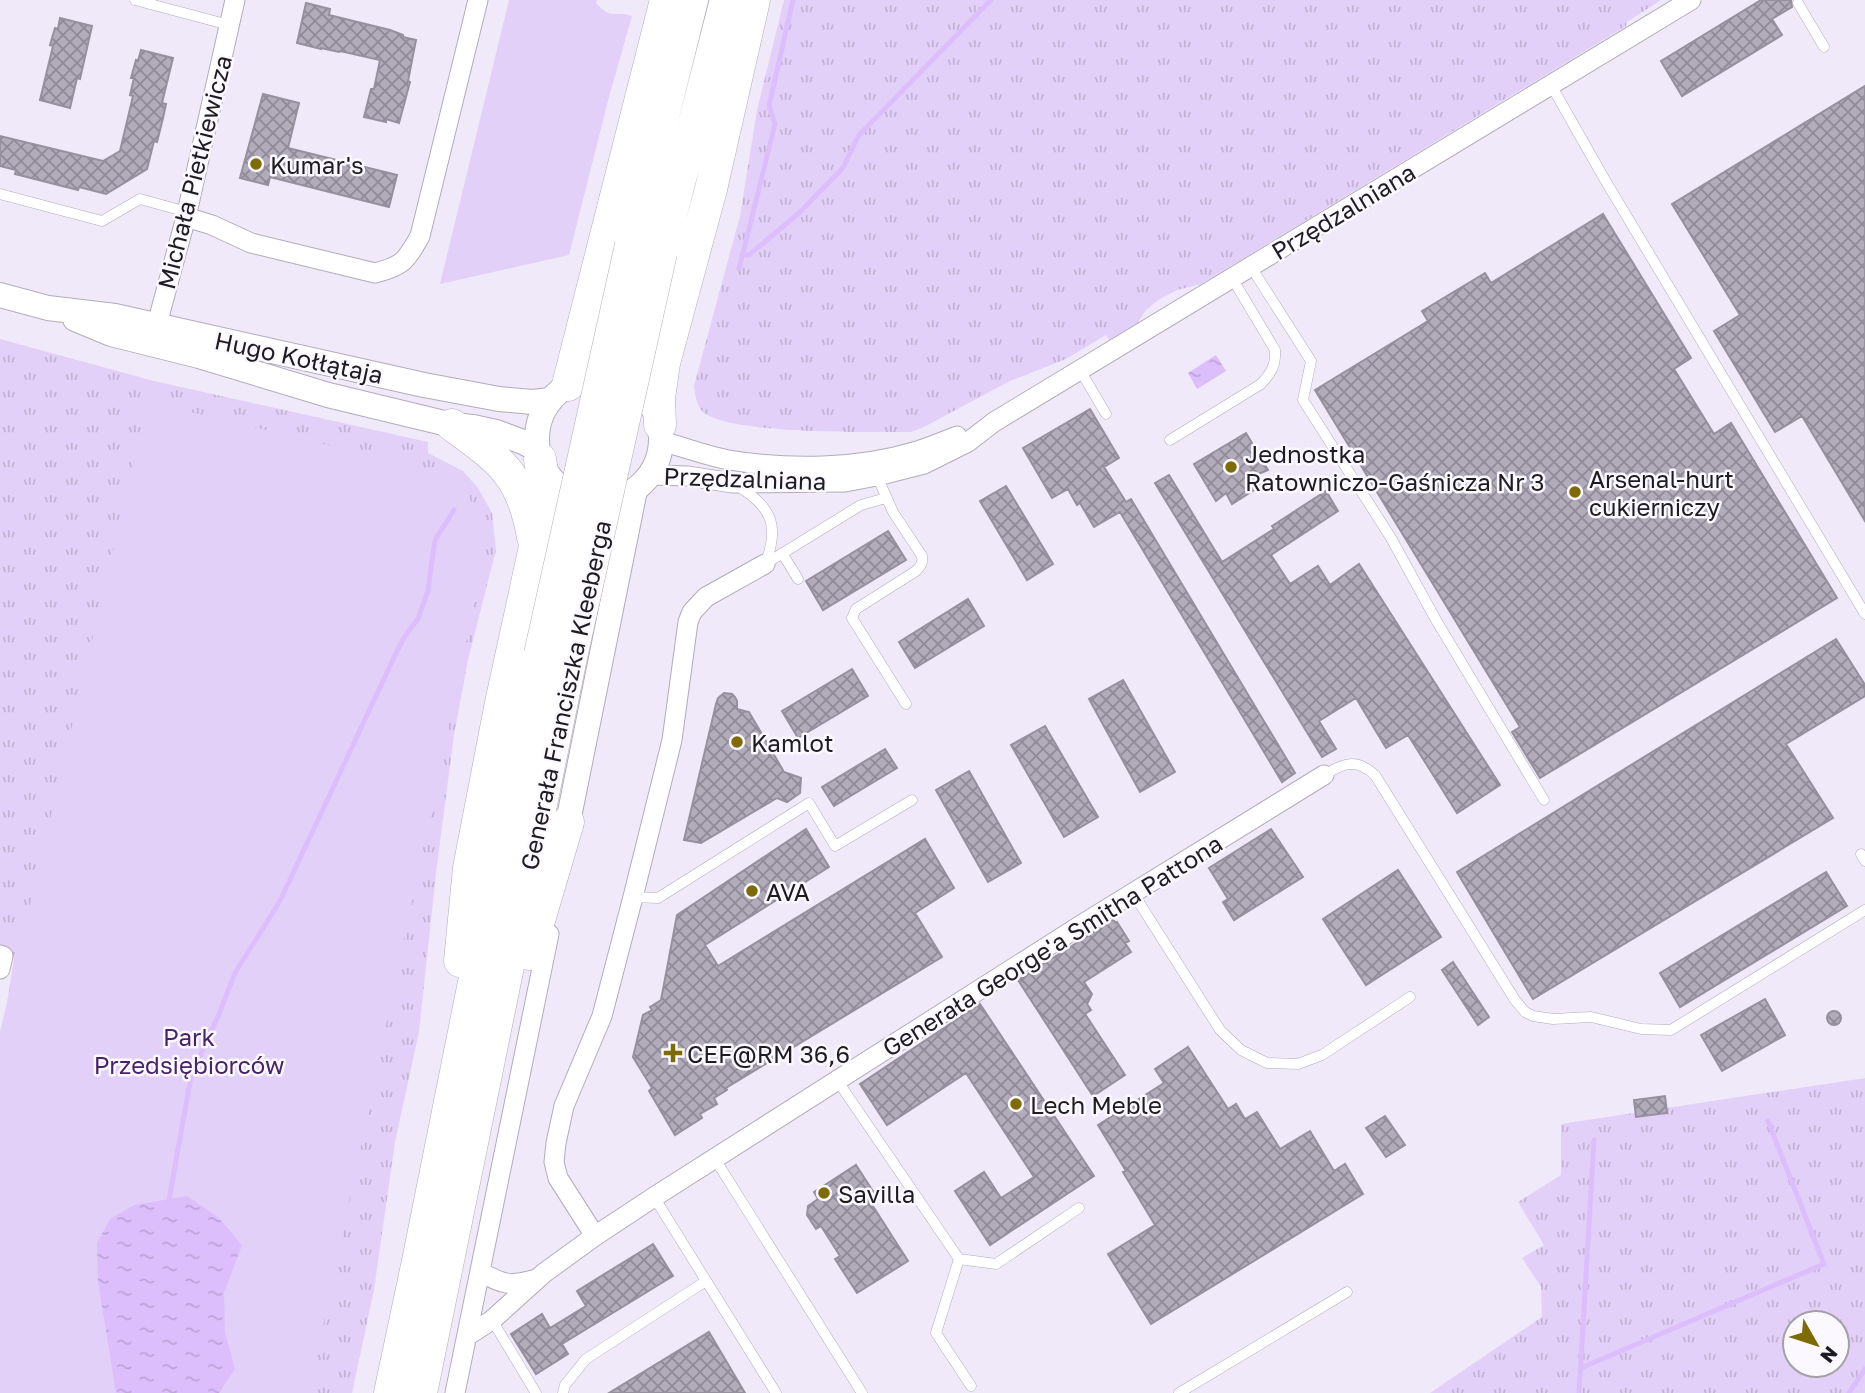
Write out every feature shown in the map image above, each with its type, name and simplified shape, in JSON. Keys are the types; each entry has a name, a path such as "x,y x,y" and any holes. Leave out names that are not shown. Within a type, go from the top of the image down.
{"highway":[{"path":"560,393 666,0"},
{"name":"Generała Franciszka Kleeberga","path":"421,1393 478,1116 555,656 631,245 692,0"},
{"name":"Generała Franciszka Kleeberga","path":"390,1388 446,1121 555,656 726,0"},
{"path":"661,433 659,398 664,363 711,189 754,0"},
{"path":"452,425 488,451 517,484 528,512 535,545"},
{"path":"446,1121 442,1067 459,970 469,868 501,702 544,510 545,496 539,455"},
{"path":"478,1116 524,973 568,822"},
{"path":"430,1393 436,1324"}],"street":[{"name":"Michała Pietkiewicza","path":"154,335 187,215 236,0"},
{"path":"187,215 251,243 375,273 394,268 409,256 420,236 478,0"},
{"name":"Przędzalniana","path":"643,483 688,476 732,483 845,482 923,464 944,455 968,442 994,422 1691,0"},
{"name":"Hugo Kołłątaja","path":"0,295 48,308 116,316 199,356 328,395 452,425 496,432 523,442 539,455"},
{"name":"Hugo Kołłątaja","path":"154,335 499,399 532,402 560,393"},
{"path":"456,1393 548,940 568,822 643,483 658,459 661,433 654,410 645,397 632,386 617,379 584,379 560,393 545,409 538,429 539,455 548,474 572,496 588,501 604,501 620,498 643,483"},
{"name":"Przędzalniana","path":"661,433 726,459 758,464 837,465 867,462 918,451 994,422"},
{"path":"595,1236 558,1178 554,1162 555,1143 564,1106 602,1016 633,897 672,740 688,622 692,612 706,597 773,559"},
{"name":"Generała George'a Smitha Pattona","path":"467,1336 492,1321 537,1279 595,1236 837,1080 1324,775"},
{"name":"Generała George'a Smitha Pattona","path":"480,1272 501,1283 519,1284 537,1279"}],"lane":[{"path":"135,0 229,25"},
{"path":"1798,3 1824,47"},
{"path":"1551,85 1865,614"},
{"path":"0,194 102,221 140,199 187,215"},
{"path":"1251,267 1311,361 1303,400 1391,538 1436,620 1544,800"},
{"path":"1170,440 1261,384 1272,373 1275,350 1233,278"},
{"path":"1080,370 1106,414"},
{"path":"877,476 886,498 922,556 922,562 916,571 856,609 852,618 906,704"},
{"path":"732,483 757,498 765,510 773,530 773,559"},
{"path":"773,559 861,505 886,498"},
{"path":"773,559 798,579"},
{"path":"1324,775 1338,766 1353,763 1366,766 1375,775 1515,1000 1525,1012 1533,1016 1553,1019 1591,1017 1641,1029 1671,1030 1865,910"},
{"path":"633,897 658,898 809,803 835,846 912,800"},
{"path":"1133,893 1220,1030 1241,1050 1267,1063 1298,1064 1322,1055 1410,997"},
{"path":"837,1080 959,1259 996,1264 1079,1208"},
{"path":"715,1159 862,1393"},
{"path":"654,1198 776,1393"},
{"path":"959,1259 936,1333 971,1386"},
{"path":"563,1393 565,1385 586,1359 706,1281"},
{"path":"1179,1393 1347,1292"},
{"path":"492,1321 536,1393"}],"green space":[{"path":"509,0 597,0 596,3 606,12 632,16 569,255 440,284"},
{"path":"784,0 1661,0 1627,22 1626,26 1201,284 1177,290 1158,300 1145,311 1137,324 1110,341 1106,335 1066,359 1008,382 911,432 866,432 801,431 739,424 716,419 702,411 695,396 694,386 740,216 757,110"},
{"name":"Park Przedsiębiorców","path":"0,339 154,381 428,442 428,453 463,471 478,488 492,513 496,550 468,660 454,735 419,1032 395,1142 374,1290 352,1393 0,1393 0,1048 14,959 0,955"},
{"name":"Park Przedsiębiorców","path":"148,402 458,476 480,519 485,553 309,1393 0,1393 0,1032"},
{"path":"1865,1078 1865,1393 1430,1393 1542,1317 1541,1287 1522,1258 1544,1245 1518,1202 1561,1175 1561,1124"}],"water":[{"path":"1216,355 1226,371 1197,389 1188,373"},
{"path":"187,1196 218,1217 242,1245 224,1293 225,1332 235,1369 219,1393 116,1393 98,1281 97,1243 110,1219 134,1205"}],"building":[{"path":"1761,0 1791,0 1792,7 1772,19 1782,35 1682,96 1661,61"},
{"path":"306,3 330,9 329,15 390,30 416,40 408,81 410,82 399,123 364,117 380,60 297,43"},
{"path":"60,18 92,26 80,79 77,78 70,108 40,100 53,46 50,45"},
{"path":"141,50 173,58 162,103 166,104 163,118 147,169 106,194 79,187 78,190 15,174 16,170 0,166 0,136 103,161 120,151 133,96 130,95 134,78 131,78"},
{"path":"1865,86 1865,521 1802,416 1775,432 1714,331 1740,315 1672,204"},
{"path":"263,94 299,103 288,148 397,175 389,207 270,177 268,185 240,178"},
{"name":"Arsenal-hurt cukierniczy","path":"1603,214 1691,358 1674,369 1714,434 1731,423 1837,598 1540,778 1512,732 1520,727 1315,390 1428,321 1422,311 1485,273 1491,283"},
{"path":"1090,409 1119,458 1104,467 1126,502 1131,499 1295,773 1282,782 1120,512 1094,527 1068,489 1052,498 1023,448"},
{"name":"Jednostka Ratowniczo-Gaśnicza Nr 3","path":"1246,433 1268,470 1256,475 1262,485 1232,504 1226,493 1216,501 1194,464"},
{"path":"1169,475 1222,562 1326,491 1338,511 1271,555 1290,584 1318,566 1330,585 1359,564 1500,785 1457,813 1408,735 1386,748 1356,698 1319,721 1336,749 1322,757 1155,483"},
{"path":"1006,486 1053,564 1027,580 980,501"},
{"path":"888,531 906,560 823,610 806,581"},
{"path":"968,599 984,626 915,668 899,642"},
{"path":"1836,639 1865,685 1865,696 1786,744 1833,818 1533,999 1457,872"},
{"path":"852,669 868,696 798,738 782,711"},
{"path":"1123,680 1175,772 1140,792 1089,699"},
{"name":"Kamlot","path":"724,693 735,697 737,709 749,712 784,772 801,778 800,793 787,802 777,798 701,843 684,840 716,704"},
{"path":"1045,726 1098,817 1064,837 1011,745"},
{"path":"885,749 897,768 834,806 822,787"},
{"path":"969,771 1021,863 988,882 936,790"},
{"path":"806,829 829,867 705,945 718,966 925,839 954,888 915,913 942,957 726,1088 727,1090 714,1098 717,1104 700,1114 702,1118 675,1135 633,1057 643,1015 661,1000 677,915"},
{"path":"1271,829 1303,877 1234,920 1223,902 1228,899 1209,868"},
{"path":"1398,870 1441,937 1366,985 1323,919"},
{"path":"1826,872 1847,906 1680,1007 1660,973"},
{"path":"1113,920 1129,941 1125,943 1131,952 1084,982 1092,994 1087,1004 1091,1010 1085,1014 1125,1075 1093,1096 1018,980"},
{"path":"1453,962 1489,1017 1478,1025 1442,970"},
{"path":"1765,999 1785,1035 1722,1071 1701,1035"},
{"name":"Lech Meble","path":"980,1004 1094,1176 990,1245 955,1191 984,1172 1001,1198 1034,1177 966,1073 887,1125 860,1084"},
{"path":"1831,1011 1837,1011 1841,1018 1837,1025 1831,1025 1827,1021 1827,1015"},
{"path":"1188,1047 1228,1109 1236,1104 1245,1119 1257,1112 1280,1149 1310,1131 1334,1171 1345,1164 1363,1194 1151,1324 1108,1254 1155,1225 1098,1125 1164,1083 1155,1069"},
{"path":"1665,1096 1667,1113 1636,1117 1634,1100"},
{"path":"1385,1116 1405,1145 1386,1157 1366,1128"},
{"path":"856,1165 876,1196 869,1200 908,1261 857,1293 835,1259 840,1256 821,1226 816,1229 807,1215 808,1206 818,1199 814,1192"},
{"path":"653,1244 673,1276 562,1344 568,1354 536,1374 511,1334 542,1314 550,1328 586,1306 577,1291"},
{"path":"709,1332 745,1393 609,1393"}],"waterway":[{"path":"739,269 775,124 769,106 793,0"},
{"path":"742,255 749,255 798,214 843,168 858,136 991,0"},
{"path":"168,1206 191,1076 235,973 280,901 397,651 418,619 428,590 435,540 454,510"},
{"path":"1581,1368 1824,1264 1768,1121"},
{"path":"1579,1393 1594,1140"},
{"path":"1849,1393 1865,1369"}],"place":[{"name":"Kumar's","path":"256,164"},
{"name":"Jednostka Ratowniczo-Gaśnicza Nr 3","path":"1231,467"},
{"name":"Arsenal-hurt cukierniczy","path":"1575,492"},
{"name":"Kamlot","path":"737,742"},
{"name":"AVA","path":"752,891"},
{"name":"CEF@RM 36,6","path":"673,1053"},
{"name":"Lech Meble","path":"1016,1104"},
{"name":"Savilla","path":"824,1193"}]}
